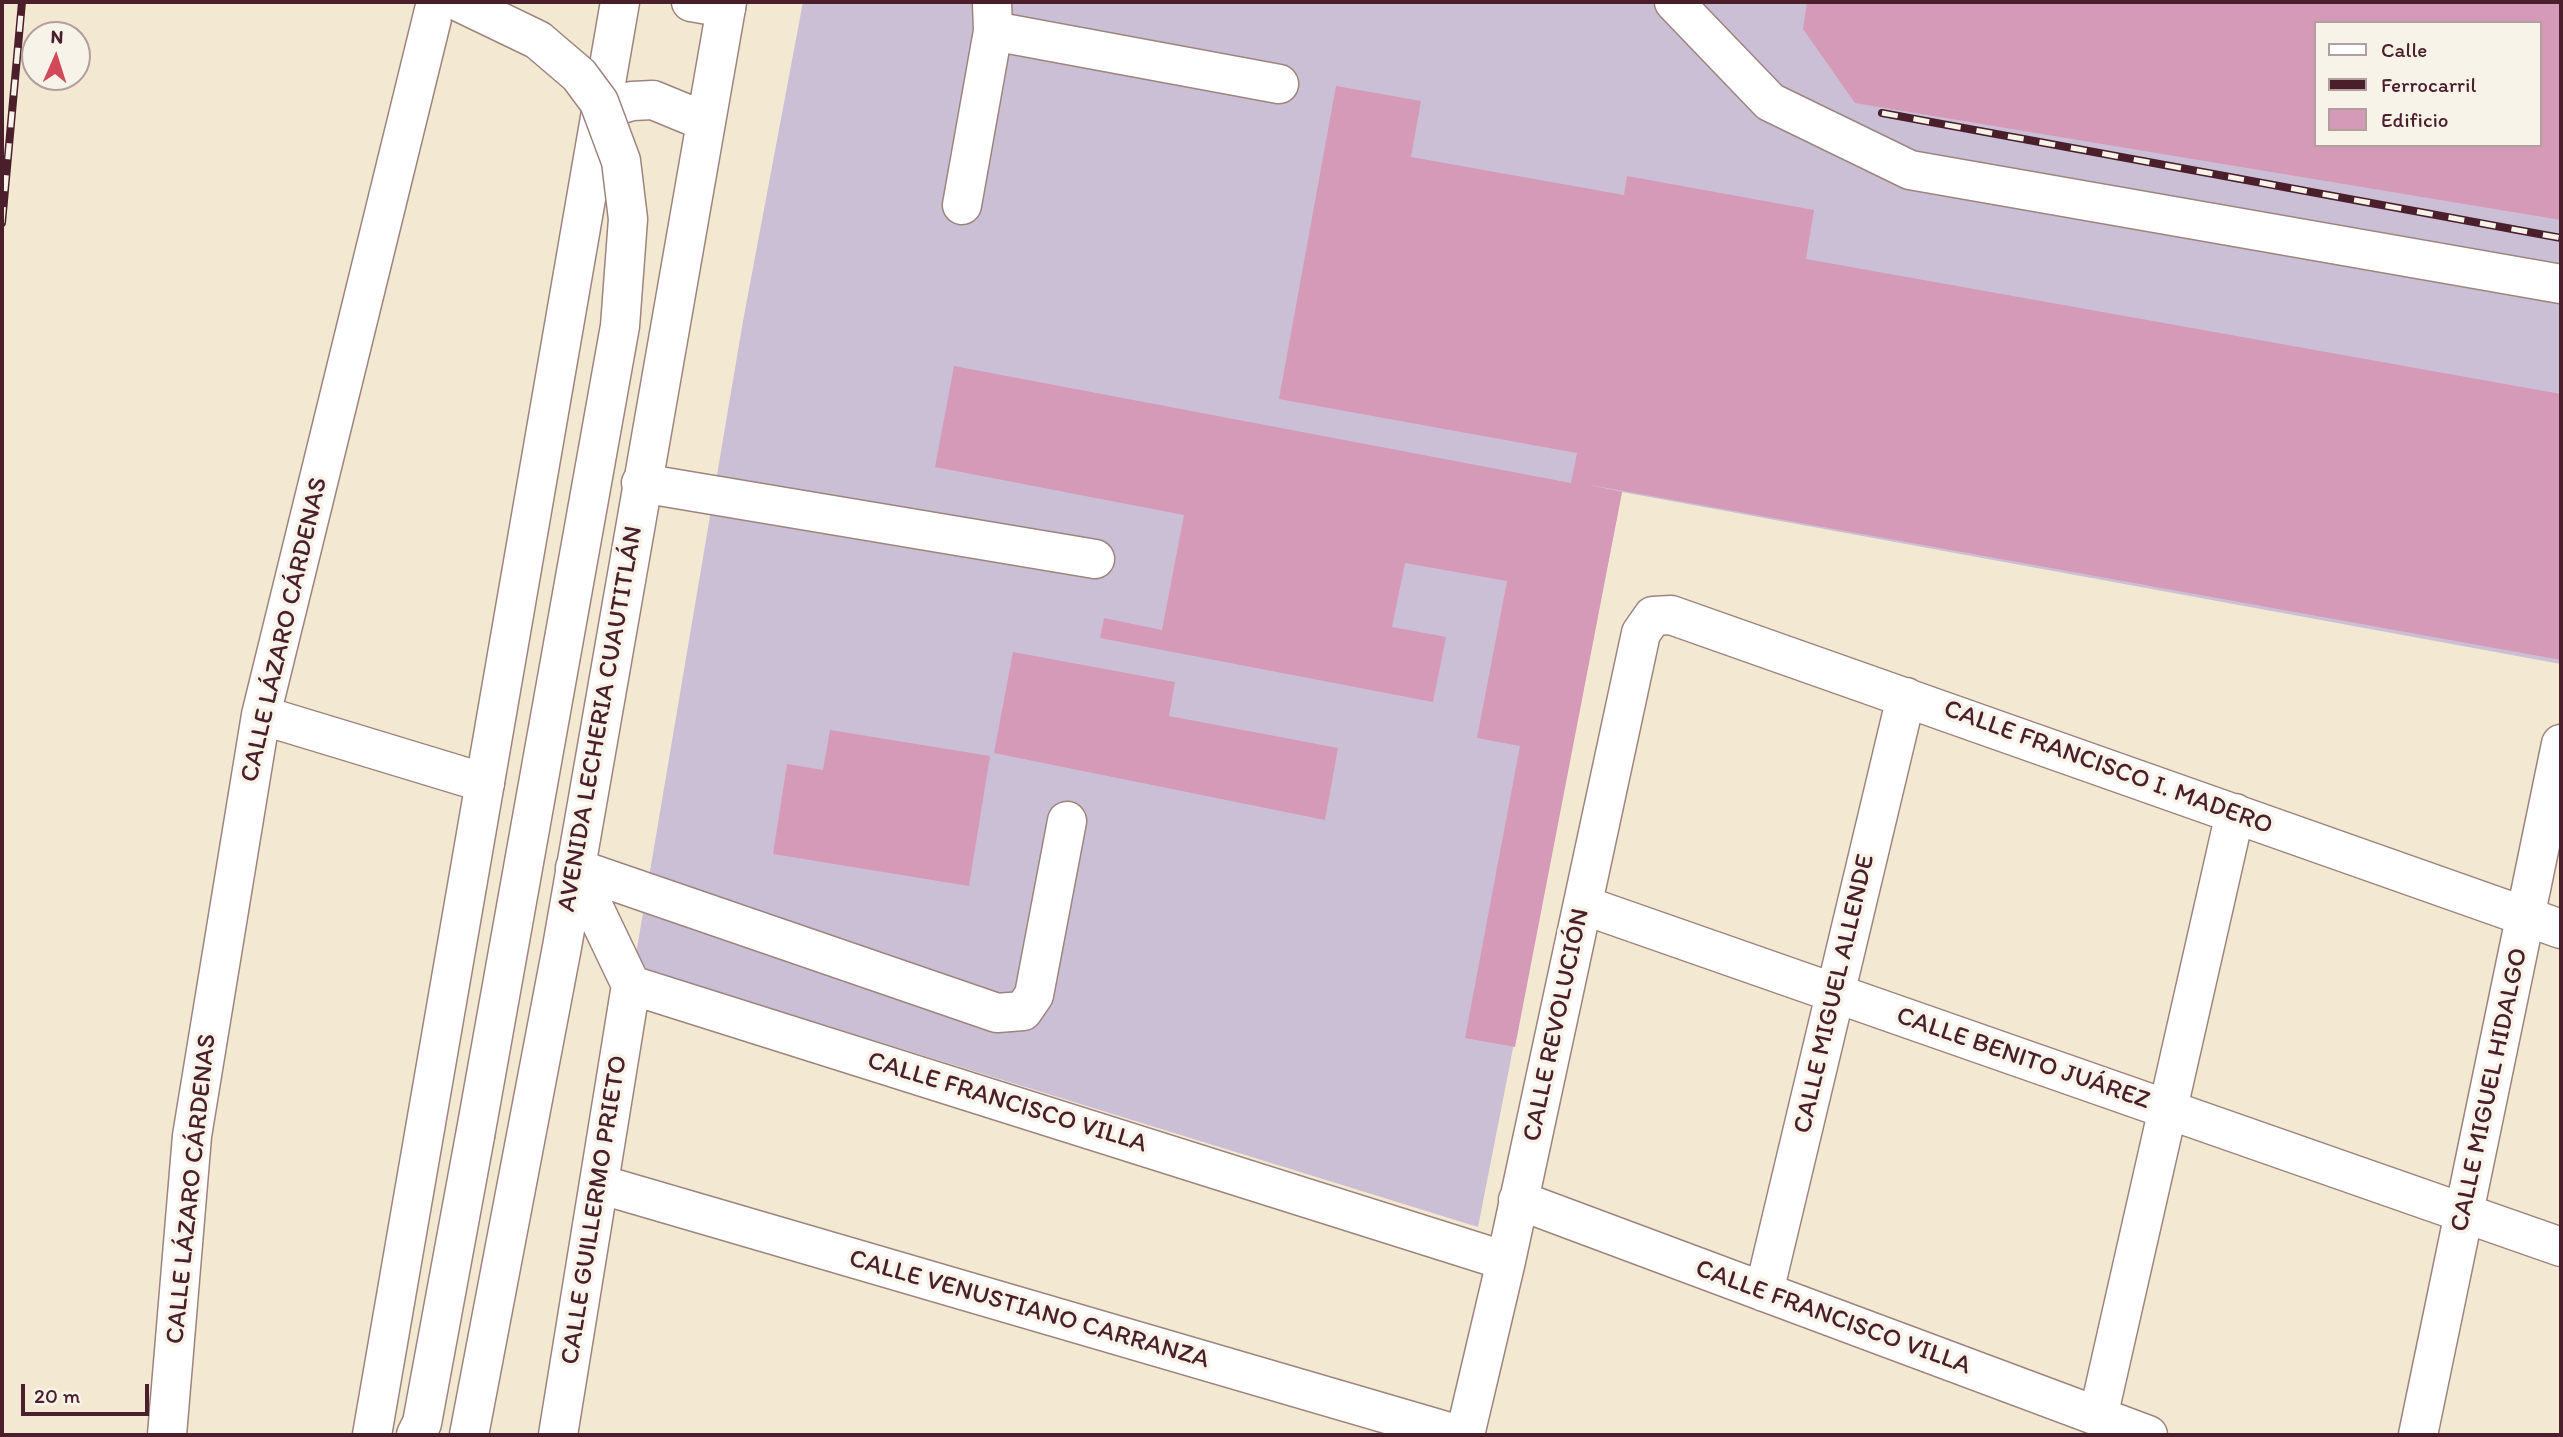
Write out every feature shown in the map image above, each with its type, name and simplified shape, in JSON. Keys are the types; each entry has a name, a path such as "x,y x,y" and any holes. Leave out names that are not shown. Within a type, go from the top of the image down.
{"street":[{"name":"CALLE LÁZARO CÁRDENAS","path":"166,1435 192,1136 261,715 436,2"},
{"path":"416,1435 422,1423 475,1136 620,326 628,219 621,161 599,102 579,75 538,40 459,2"},
{"path":"372,1435 620,2"},
{"path":"1674,2 1770,103 1910,170 2561,284"},
{"name":"AVENIDA LECHERIA CUAUTITLÁN","path":"468,1435 575,868 704,121 714,4"},
{"path":"962,205 993,16 1279,85"},
{"path":"601,110 632,101 653,100 704,121"},
{"path":"641,483 1095,559"},
{"name":"CALLE FRANCISCO I. MADERO","path":"1653,617 1671,615 2544,923"},
{"name":"CALLE REVOLUCIÓN","path":"1465,1435 1506,1261 1641,634 1653,617"},
{"name":"CALLE MIGUEL ALLENDE","path":"1764,1292 1906,697"},
{"path":"261,715 485,783"},
{"name":"CALLE MIGUEL HIDALGO","path":"2418,1435 2464,1213 2544,923 2561,744"},
{"path":"2098,1416 2235,813"},
{"path":"575,868 998,1013 1023,1011 1034,995 1067,821"},
{"path":"575,868 631,985"},
{"name":"CALLE BENITO JUÁREZ","path":"1583,905 2464,1213"},
{"name":"CALLE GUILLERMO PRIETO","path":"568,1433 599,1184 631,985"},
{"name":"CALLE FRANCISCO VILLA","path":"631,985 1506,1261"},
{"name":"CALLE VENUSTIANO CARRANZA","path":"599,1184 1459,1435"},
{"name":"CALLE FRANCISCO VILLA","path":"1518,1200 2148,1435"},
{"path":"2464,1213 2561,1247"}],"shaded area":[{"path":"803,2 2561,2 2561,664 1622,492 1478,1227 634,966 743,321"}],"building":[{"path":"1807,2 2561,2 2561,220 1855,103 1803,29"},
{"path":"1336,86 1421,101 1411,157 1624,195 1627,176 1814,210 1806,259 2561,394 2561,660 1585,484 1622,492 1515,1047 1465,1038 1520,746 1477,738 1507,581 1405,563 1392,627 1446,637 1433,702 1100,638 1104,618 1162,630 1184,515 935,467 954,366 1571,483 1577,453 1279,399"},
{"path":"1013,652 1175,682 1169,716 1338,748 1325,820 994,753"},
{"path":"830,730 990,756 969,886 773,854 787,764 823,770"}],"railway":[{"path":"2,223 22,2"},
{"path":"1882,113 2561,238"}]}
